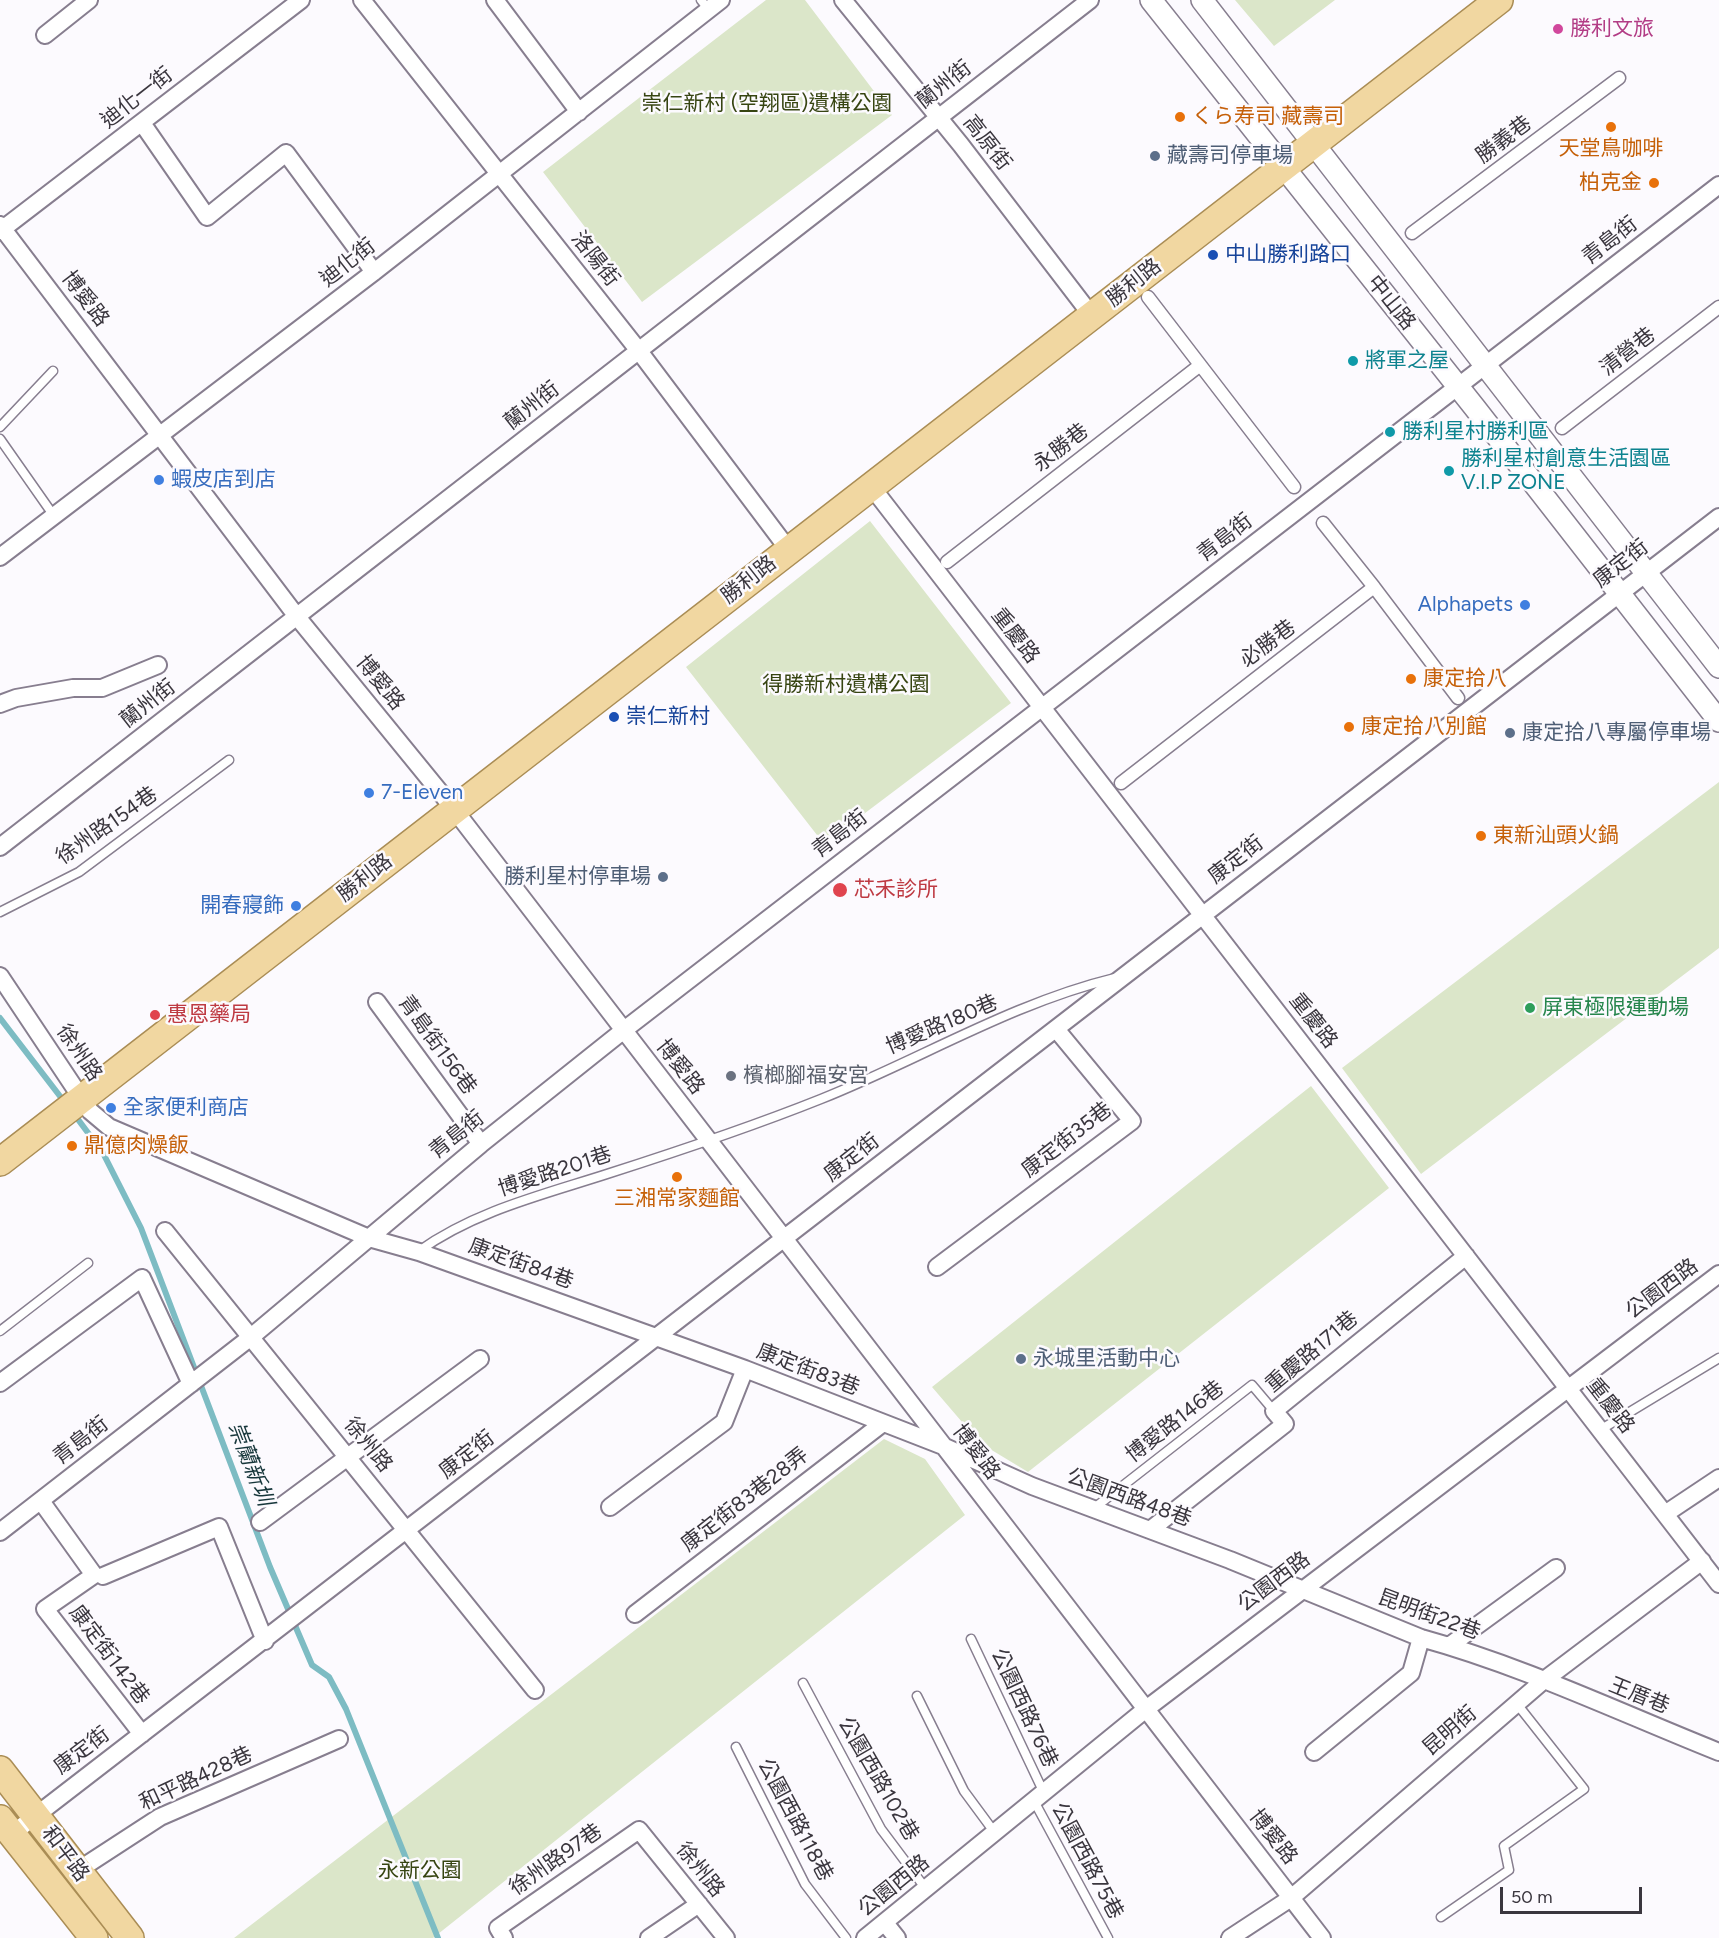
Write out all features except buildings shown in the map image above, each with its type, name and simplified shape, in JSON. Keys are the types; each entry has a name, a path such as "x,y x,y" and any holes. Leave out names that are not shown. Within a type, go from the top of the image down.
{"main road":[{"name":"勝利路","path":"0,1162 453,808 1499,0"},
{"name":"和平路","path":"0,1770 130,1938"},
{"name":"和平路","path":"6,1826 94,1938"}],"street":[{"path":"45,35 89,0"},
{"name":"迪化一街","path":"1,228 301,0"},
{"name":"洛陽街","path":"362,0 639,351 788,549"},
{"path":"495,0 579,112"},
{"name":"高原街","path":"843,0 939,117 1092,316"},
{"name":"蘭州街","path":"0,847 298,618 1090,0"},
{"name":"中山路","path":"1151,0 1282,168 1458,386 1719,721"},
{"name":"中山路","path":"1202,0 1719,667"},
{"name":"迪化街","path":"0,557 500,174 579,112 710,3"},
{"name":"勝義巷","path":"1412,233 1619,78"},
{"path":"142,123 207,217 286,153 374,272"},
{"name":"青島街","path":"0,1532 251,1337 481,1144 624,1030 1719,185"},
{"name":"博愛路","path":"1,228 298,618 453,808 1322,1938"},
{"path":"1148,297 1294,487"},
{"name":"清營巷","path":"1562,428 1719,307"},
{"name":"永勝巷","path":"947,562 1199,366"},
{"name":"重慶路","path":"871,486 1719,1584"},
{"name":"康定街","path":"6,1826 35,1815 265,1641 1719,517"},
{"path":"1323,523 1458,698"},
{"name":"必勝巷","path":"1121,783 1374,587"},
{"path":"0,704 16,698 73,688 102,687 158,665"},
{"name":"徐州路","path":"0,976 73,1104 90,1111 109,1127 369,1238"},
{"name":"青島街156巷","path":"377,1002 481,1144"},
{"name":"康定街35巷","path":"937,1267 1132,1121 1056,1029"},
{"name":"徐州路","path":"165,1231 535,1690"},
{"name":"康定街84巷","path":"369,1238 419,1252 657,1337"},
{"name":"重慶路171巷","path":"1150,1530 1284,1424 1274,1411 1466,1256"},
{"name":"公園西路","path":"865,1938 1146,1709 1719,1274"},
{"path":"0,1383 142,1278 191,1384"},
{"name":"康定街83巷","path":"657,1337 944,1446"},
{"path":"260,1522 480,1359"},
{"path":"610,1507 724,1422 745,1369"},
{"name":"康定街83巷28弄","path":"634,1614 883,1423"},
{"name":"公園西路48巷","path":"944,1446 1092,1510 1150,1530 1300,1590"},
{"path":"1665,1514 1719,1478"},
{"name":"康定街142巷","path":"41,1501 94,1575 45,1609 142,1734"},
{"path":"103,1576 219,1527 265,1641"},
{"name":"昆明街","path":"1230,1938 1290,1898 1543,1682 1702,1562"},
{"path":"1449,1646 1556,1568"},
{"name":"昆明街22巷","path":"1300,1590 1421,1638 1449,1646 1543,1682"},
{"path":"1314,1752 1411,1673 1421,1638"},
{"name":"王厝巷","path":"1543,1682 1719,1752"},
{"name":"和平路428巷","path":"77,1871 160,1817 339,1739"},
{"name":"徐州路","path":"639,1830 726,1938"},
{"name":"徐州路97巷","path":"501,1933 639,1830"},
{"path":"649,1938 699,1904"},
{"path":"885,1923 897,1938"}],"lane":[{"path":"0,427 53,371"},
{"path":"0,439 54,516"},
{"name":"徐州路154巷","path":"0,912 79,872 229,760"},
{"name":"博愛路180巷","path":"709,1142 823,1098 925,1051 1077,988 1124,976"},
{"name":"博愛路201巷","path":"419,1252 438,1238 480,1216 709,1142"},
{"path":"0,1331 88,1263"},
{"path":"1600,1430 1719,1358"},
{"name":"博愛路146巷","path":"1092,1510 1252,1385 1274,1411"},
{"name":"公園西路76巷","path":"971,1640 1039,1797"},
{"name":"公園西路102巷","path":"803,1683 881,1829 926,1890"},
{"path":"917,1696 964,1791 995,1833"},
{"path":"1440,1917 1509,1870 1504,1846 1584,1789 1517,1704"},
{"name":"公園西路118巷","path":"736,1747 805,1884 846,1938"},
{"name":"公園西路75巷","path":"1039,1797 1108,1938"}],"green space":[{"name":"崇仁新村 (空翔區)遺構公園","path":"766,0 805,0 892,115 642,302 543,172"},
{"path":"1235,0 1335,0 1274,46"},
{"name":"得勝新村遺構公園","path":"870,521 1011,703 824,844 686,667"},
{"name":"屏東極限運動場","path":"1719,782 1719,948 1421,1174 1342,1068"},
{"path":"1311,1086 1389,1188 1028,1472 980,1443 932,1387"},
{"name":"永新公園","path":"884,1439 925,1459 965,1515 433,1938 234,1938"}],"waterway":[{"name":"崇蘭新圳","path":"0,1018 66,1104"},
{"name":"崇蘭新圳","path":"74,1114 103,1153 141,1228 270,1567 312,1665 329,1677 346,1709 438,1938"}],"place":[{"name":"勝利文旅","path":"1558,29"},
{"name":"くら寿司 藏壽司","path":"1180,117"},
{"name":"天堂鳥咖啡","path":"1611,127"},
{"name":"藏壽司停車場","path":"1155,156"},
{"name":"柏克金","path":"1654,183"},
{"name":"中山勝利路口","path":"1213,255"},
{"name":"將軍之屋","path":"1353,361"},
{"name":"勝利星村勝利區","path":"1390,432"},
{"name":"勝利星村創意生活園區 V.I.P ZONE","path":"1449,471"},
{"name":"蝦皮店到店","path":"159,480"},
{"name":"Alphapets","path":"1525,605"},
{"name":"康定拾八","path":"1411,679"},
{"name":"崇仁新村","path":"614,717"},
{"name":"康定拾八別館","path":"1349,727"},
{"name":"康定拾八專屬停車場","path":"1510,733"},
{"name":"7-Eleven","path":"369,793"},
{"name":"東新汕頭火鍋","path":"1481,836"},
{"name":"勝利星村停車場","path":"663,877"},
{"name":"芯禾診所","path":"840,890"},
{"name":"開春寢飾","path":"296,906"},
{"name":"屏東極限運動場","path":"1530,1008"},
{"name":"惠恩藥局","path":"155,1015"},
{"name":"檳榔腳福安宮","path":"731,1076"},
{"name":"全家便利商店","path":"111,1108"},
{"name":"鼎億肉燥飯","path":"72,1146"},
{"name":"三湘常家麵館","path":"677,1177"},
{"name":"永城里活動中心","path":"1021,1359"}]}
